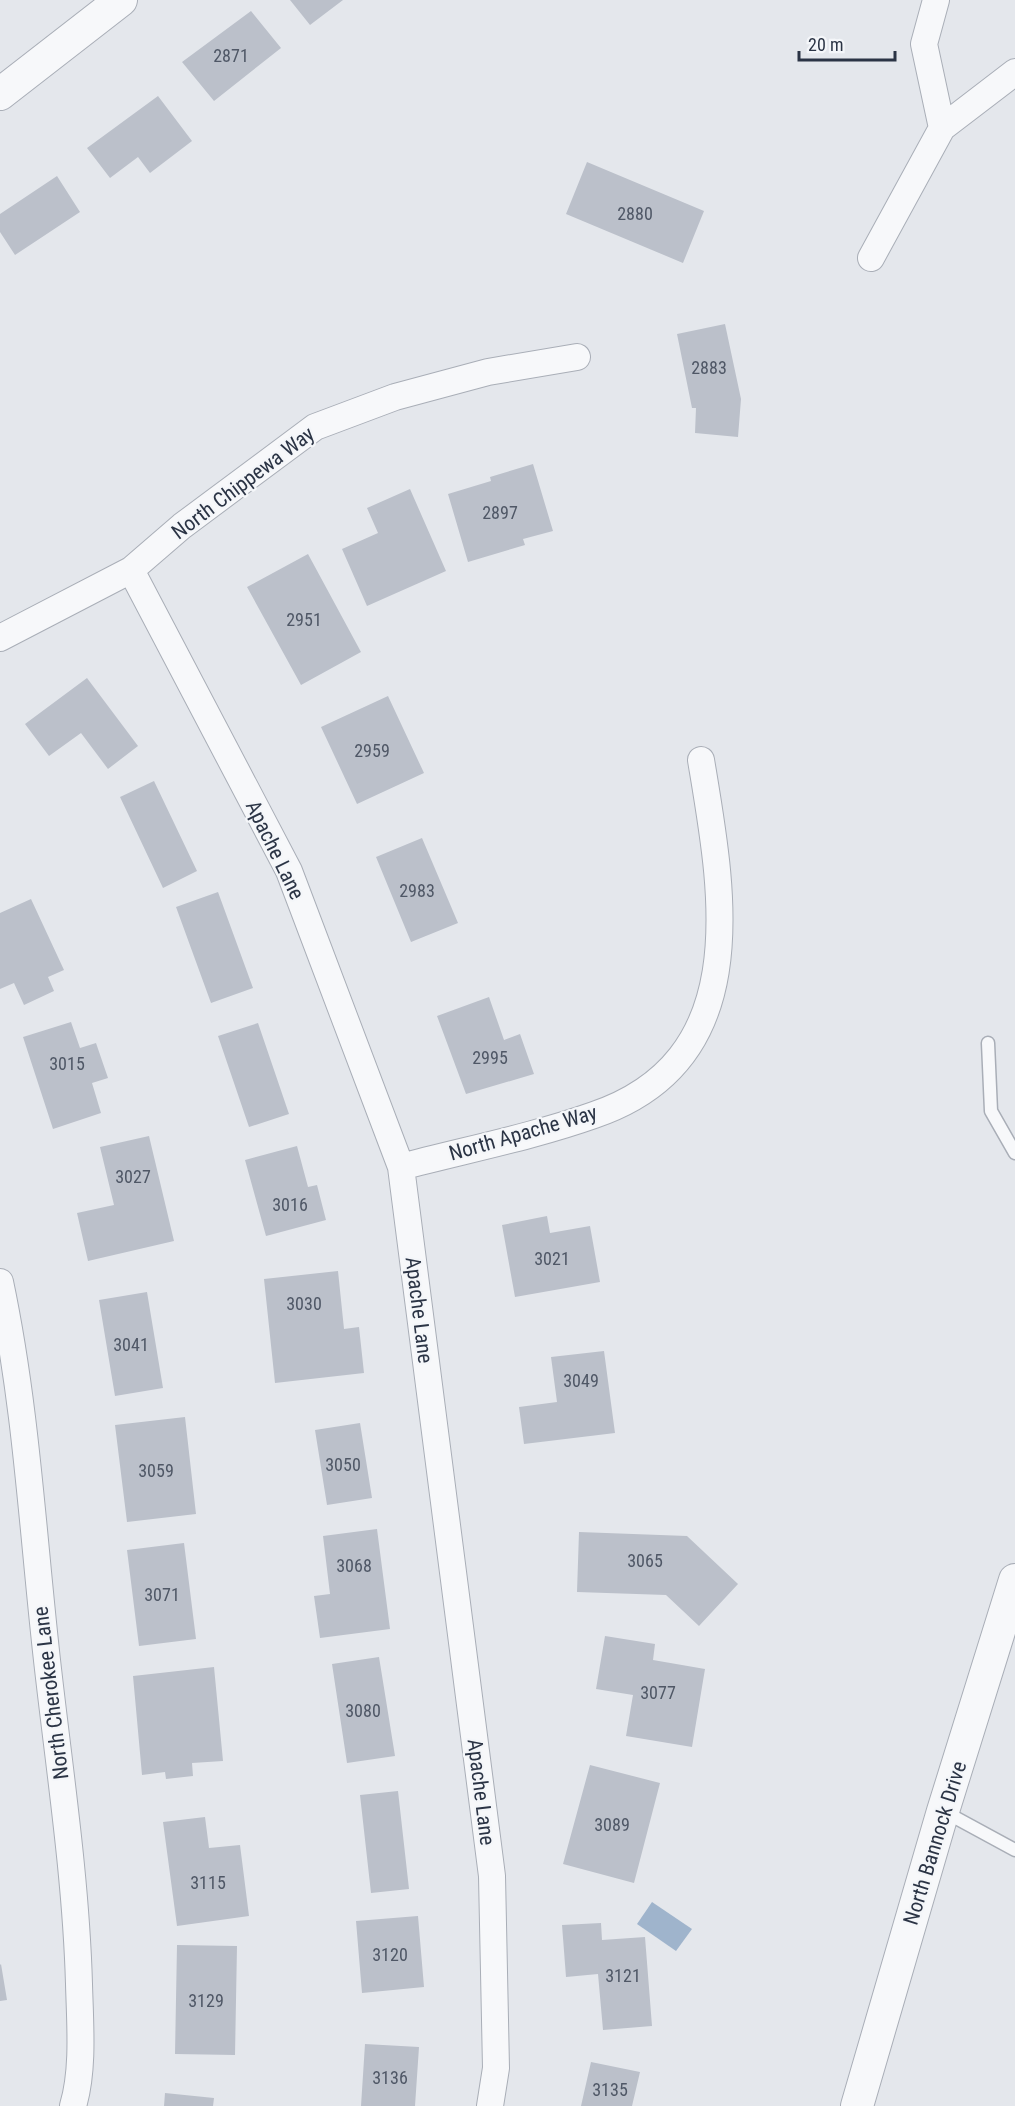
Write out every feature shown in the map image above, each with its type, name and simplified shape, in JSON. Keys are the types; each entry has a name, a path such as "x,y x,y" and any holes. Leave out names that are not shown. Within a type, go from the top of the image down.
{"street":[{"path":"0,94 121,0"},
{"path":"936,0 924,44 942,128"},
{"path":"871,258 942,128 1015,72"},
{"name":"North Chippewa Way","path":"0,638 131,570 182,526 315,428 405,394 488,372 576,357"},
{"name":"Apache Lane","path":"131,570 289,871 401,1167 492,1876 496,2068 490,2106"},
{"name":"North Apache Way","path":"401,1167 595,1115 644,1091 672,1067 707,1012 717,977 719,956 716,850 701,760"},
{"name":"North Cherokee Lane","path":"0,1282 15,1351 29,1460 34,1544 77,1915 80,2008 77,2090 73,2106"},
{"name":"North Bannock Drive","path":"857,2106 943,1811 1015,1580"}],"lane":[{"path":"988,1043 992,1111 1015,1153"},
{"path":"943,1811 1015,1850"}],"water":[{"path":"652,1902 692,1929 676,1951 637,1924"}],"building":[{"path":"290,0 343,0 310,25"},
{"path":"251,11 281,48 214,101 182,62"},
{"path":"158,96 192,141 150,173 138,157 110,178 87,148"},
{"path":"587,162 704,211 683,263 566,214"},
{"path":"57,176 80,212 15,255 0,232 0,214"},
{"path":"725,324 741,399 738,437 695,433 696,408 692,408 677,334"},
{"path":"533,464 553,531 523,539 525,545 468,562 448,494 491,481 490,477"},
{"path":"410,489 446,571 367,606 342,549 378,533 367,508"},
{"path":"308,554 361,652 301,685 247,587"},
{"path":"87,678 138,746 108,769 81,733 49,756 25,724"},
{"path":"388,696 424,773 357,804 321,727"},
{"path":"154,781 197,871 163,888 120,797"},
{"path":"422,838 458,923 411,942 376,857"},
{"path":"218,892 253,988 211,1003 176,907"},
{"path":"31,899 64,970 48,977 54,991 24,1005 14,983 0,989 0,913"},
{"path":"489,997 504,1040 520,1034 534,1074 466,1094 437,1016"},
{"path":"71,1022 80,1048 96,1043 108,1078 92,1083 101,1113 53,1129 23,1037"},
{"path":"258,1023 289,1114 249,1127 218,1036"},
{"path":"149,1136 174,1241 88,1261 77,1213 114,1205 100,1147"},
{"path":"297,1146 308,1187 317,1185 326,1220 266,1236 245,1160"},
{"path":"547,1216 550,1233 590,1226 600,1282 515,1297 502,1225"},
{"path":"338,1271 344,1329 359,1327 364,1373 275,1383 264,1279"},
{"path":"147,1292 163,1388 115,1396 99,1300"},
{"path":"604,1351 615,1433 524,1444 519,1407 557,1402 551,1357"},
{"path":"185,1417 196,1514 127,1522 115,1425"},
{"path":"360,1423 372,1498 327,1505 315,1430"},
{"path":"377,1529 390,1629 320,1638 314,1596 330,1594 323,1536"},
{"path":"579,1532 687,1536 738,1584 699,1626 666,1595 577,1592"},
{"path":"184,1543 196,1639 139,1646 127,1550"},
{"path":"605,1636 655,1644 653,1660 705,1669 692,1747 626,1736 633,1695 596,1689"},
{"path":"379,1657 395,1756 347,1763 332,1664"},
{"path":"214,1667 223,1761 192,1763 193,1776 166,1779 165,1772 142,1775 133,1676"},
{"path":"590,1765 660,1783 634,1883 563,1864"},
{"path":"398,1791 409,1889 371,1893 360,1795"},
{"path":"205,1817 209,1848 240,1845 249,1916 177,1926 163,1822"},
{"path":"418,1916 424,1987 362,1993 356,1921"},
{"path":"601,1923 602,1940 645,1937 652,2026 603,2030 598,1974 566,1977 562,1925"},
{"path":"177,1945 237,1946 235,2055 175,2054"},
{"path":"0,1965 7,2000 0,2001"},
{"path":"365,2044 419,2047 415,2106 361,2106"},
{"path":"591,2062 640,2072 632,2106 581,2106"},
{"path":"165,2093 214,2098 213,2106 164,2106"}]}
